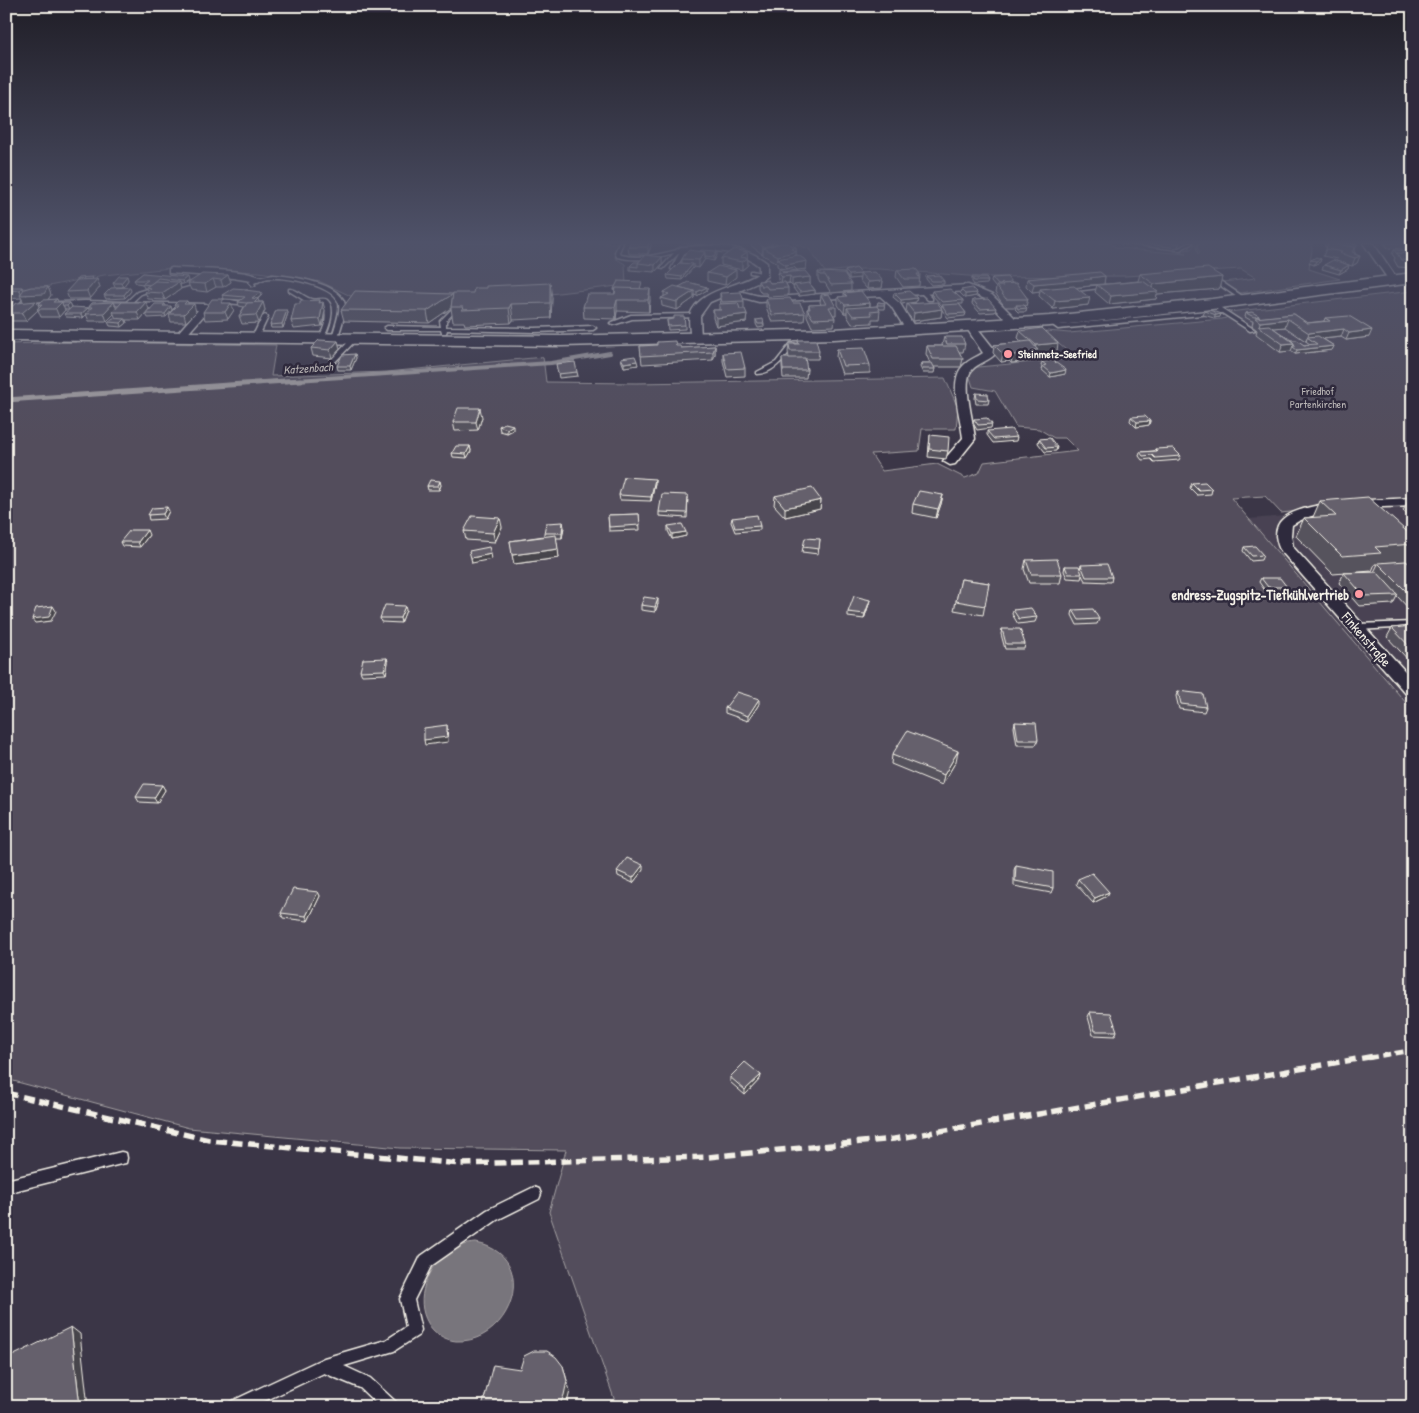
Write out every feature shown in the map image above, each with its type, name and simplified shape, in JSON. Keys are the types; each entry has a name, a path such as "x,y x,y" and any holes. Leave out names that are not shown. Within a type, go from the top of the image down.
{"main road":[{"path":"6,335 256,336 293,333 319,340 444,334 696,339 1016,324 1054,324 1207,309"}],"street":[{"path":"167,309 187,309"},
{"path":"181,335 204,309"},
{"path":"696,339 694,316 699,309"},
{"path":"898,309 912,330"},
{"path":"1002,309 1016,324"},
{"path":"950,461 969,439 967,418 960,388 962,377 967,368 989,354 988,349 971,327"},
{"name":"Finkenstraße","path":"1410,685 1286,548 1283,531 1286,523 1295,515 1313,510 1370,508 1413,502"}],"lane":[{"path":"319,340 327,328 328,309"},
{"path":"319,340 340,309"},
{"path":"1218,309 1252,330"},
{"path":"387,328 444,334 443,321 452,311"},
{"path":"613,323 631,317 694,316"},
{"path":"256,336 265,317"},
{"path":"536,335 593,328"},
{"path":"332,362 355,338"},
{"path":"759,373 778,363 793,344"},
{"path":"1357,628 1413,624"},
{"path":"6,1187 121,1158"},
{"path":"235,1407 324,1365 389,1346 414,1330 407,1299 426,1261 492,1215 534,1194"},
{"path":"324,1365 366,1383 391,1407"}],"shaded area":[{"path":"1413,506 1413,711 1249,519"},
{"path":"476,1243 496,1251 508,1264 513,1280 512,1298 505,1314 492,1329 476,1338 456,1341 444,1338 430,1327 424,1314 422,1304 425,1284 434,1266 447,1252 454,1248"}],"green space":[{"name":"Friedhof Partenkirchen","path":"1256,309 1413,309 1413,499 1281,513 1265,496 1231,498 1413,711 1413,1407 617,1407 549,1212 566,1150 400,1148 189,1128 6,1079 6,344 76,342 57,342 56,340 283,343 146,343 276,345 271,376 387,372 543,357 546,382 636,383 945,378 958,408 956,429 922,429 919,451 871,454 882,471 937,464 965,478 979,473 984,462 1078,451 1065,438 1054,438 1039,429 1016,427 995,391 973,387 967,368 1076,358 1044,332 1047,331 1069,333 1222,319 1226,318 1229,312"}],"building":[{"path":"27,309 22,313 6,313 6,310"},
{"path":"70,309 87,309 81,314 64,314"},
{"path":"90,309 108,309 104,313 86,314"},
{"path":"116,309 140,309 137,312 113,312"},
{"path":"151,309 169,309 165,314 146,314"},
{"path":"174,309 189,309 184,314 169,314"},
{"path":"205,309 227,309 225,312 203,312"},
{"path":"243,309 259,309 256,315 239,316"},
{"path":"294,309 322,309 320,319 291,321"},
{"path":"342,309 430,309 427,311"},
{"path":"745,309 747,314 716,318 713,310"},
{"path":"770,309 803,309 805,313 772,315"},
{"path":"807,309 830,309 835,318 813,319"},
{"path":"848,309 879,309 880,311 870,312 872,315 853,316"},
{"path":"911,309 942,309 914,313"},
{"path":"945,309 963,309 966,313 948,314"},
{"path":"276,310 287,310 282,324 270,325"},
{"path":"1209,310 1221,314 1216,315 1205,311"},
{"path":"1252,312 1259,316 1254,317 1246,313"},
{"path":"1294,314 1307,323 1330,321 1325,318 1349,316 1372,330 1349,333 1344,329 1309,333 1288,319 1260,322 1255,318"},
{"path":"674,316 684,316 685,325 668,326 667,320 674,319"},
{"path":"113,318 125,319 121,323 108,322"},
{"path":"763,319 764,324 758,324 756,320"},
{"path":"1269,325 1294,343 1283,344 1258,326"},
{"path":"1042,328 1058,343 1036,345 1020,331"},
{"path":"1318,336 1334,346 1297,350 1293,347 1296,346 1291,340 1297,340 1304,345 1317,344 1307,337"},
{"path":"944,337 962,337 965,344 947,344"},
{"path":"319,340 338,341 330,350 311,348"},
{"path":"798,340 816,340 819,351 790,351 789,344 799,344"},
{"path":"675,341 676,346 681,348 715,346 713,352 641,356 640,346 657,345 657,342"},
{"path":"1030,341 1038,350 1032,350 1035,353 1003,354 994,345"},
{"path":"927,346 956,346 963,359 933,359"},
{"path":"864,348 870,365 843,366 837,349"},
{"path":"741,352 745,368 727,369 723,353"},
{"path":"355,354 350,366 337,366 342,355"},
{"path":"635,356 637,361 624,363 621,358"},
{"path":"782,358 805,358 807,370 783,370"},
{"path":"1052,360 1066,370 1051,373 1043,366 1046,365 1042,362"},
{"path":"575,362 577,372 558,374 556,364"},
{"path":"921,363 932,363 935,369 923,369"},
{"path":"976,393 988,394 989,400 977,399"},
{"path":"458,408 480,408 476,422 453,422"},
{"path":"1145,416 1150,421 1137,422 1131,417"},
{"path":"987,418 992,424 978,425 974,419"},
{"path":"505,423 513,425 507,429 499,426"},
{"path":"1011,429 1017,437 994,439 987,431"},
{"path":"930,435 949,437 948,451 929,449"},
{"path":"1050,438 1057,447 1046,448 1039,439"},
{"path":"456,446 470,446 466,454 452,453"},
{"path":"1173,448 1181,456 1155,458 1152,455 1143,456 1140,452 1157,451 1155,449"},
{"path":"624,477 655,479 651,497 619,495"},
{"path":"430,480 440,481 438,486 427,486"},
{"path":"1205,482 1212,489 1199,490 1192,483"},
{"path":"812,488 821,500 785,508 775,496"},
{"path":"919,491 943,495 938,509 913,504"},
{"path":"662,494 688,495 687,513 659,512"},
{"path":"1368,497 1413,537 1413,544 1375,547 1381,553 1342,556 1304,518 1336,516 1320,501"},
{"path":"167,507 163,514 148,515 152,508"},
{"path":"639,514 640,525 609,527 608,515"},
{"path":"757,515 760,526 735,528 732,518"},
{"path":"472,516 500,518 493,533 464,531"},
{"path":"563,522 562,533 544,533 546,523"},
{"path":"682,524 686,532 672,534 668,526"},
{"path":"130,530 147,530 138,542 120,542"},
{"path":"556,535 558,549 512,555 510,541"},
{"path":"805,538 820,539 819,549 803,547"},
{"path":"1255,546 1263,555 1252,556 1244,547"},
{"path":"489,547 491,554 471,558 469,551"},
{"path":"1057,559 1062,574 1031,574 1026,560"},
{"path":"1406,561 1413,568 1413,598 1378,563"},
{"path":"1107,564 1112,577 1086,577 1081,565"},
{"path":"1065,566 1079,566 1082,574 1068,574"},
{"path":"1377,572 1398,595 1364,596 1344,573"},
{"path":"1261,578 1280,578 1287,587 1268,587"},
{"path":"961,579 989,583 985,606 956,601"},
{"path":"854,596 870,600 865,614 848,612"},
{"path":"644,597 658,599 655,607 641,605"},
{"path":"385,605 405,606 400,618 380,618"},
{"path":"53,606 49,617 32,619 36,608"},
{"path":"1031,608 1037,617 1019,619 1013,610"},
{"path":"1093,609 1099,619 1079,620 1073,610"},
{"path":"1413,627 1413,650 1392,628"},
{"path":"1002,629 1020,629 1025,644 1006,644"},
{"path":"387,658 384,670 360,671 363,659"},
{"path":"1178,691 1203,694 1206,707 1181,704"},
{"path":"737,692 759,699 748,716 725,708"},
{"path":"1015,722 1036,723 1038,740 1018,740"},
{"path":"447,725 447,737 424,740 424,728"},
{"path":"907,731 958,751 944,775 892,755"},
{"path":"144,784 162,785 154,798 136,797"},
{"path":"627,858 643,865 633,878 617,871"},
{"path":"1016,865 1053,872 1053,888 1015,881"},
{"path":"1092,873 1109,892 1095,898 1078,879"},
{"path":"293,889 318,892 306,916 281,913"},
{"path":"1090,1012 1111,1013 1117,1031 1095,1031"},
{"path":"745,1062 761,1075 745,1090 730,1077"},
{"path":"71,1327 80,1407 7,1407 6,1359"},
{"path":"534,1351 547,1351 556,1357 563,1366 567,1381 559,1407 482,1407 493,1365 520,1369 524,1356"}],"waterway":[{"name":"Katzenbach","path":"282,381 551,363 610,353"},
{"name":"Katzenbach","path":"6,400 301,380"}],"railway":[{"path":"1368,1058 1413,1050"},
{"path":"6,1093 209,1140 460,1164 708,1157 894,1139 1375,1056"}],"place":[{"name":"Steinmetz-Seefried","path":"1008,354"},
{"name":"endress-Zugspitz-Tiefkühlvertrieb","path":"1359,594"}]}
